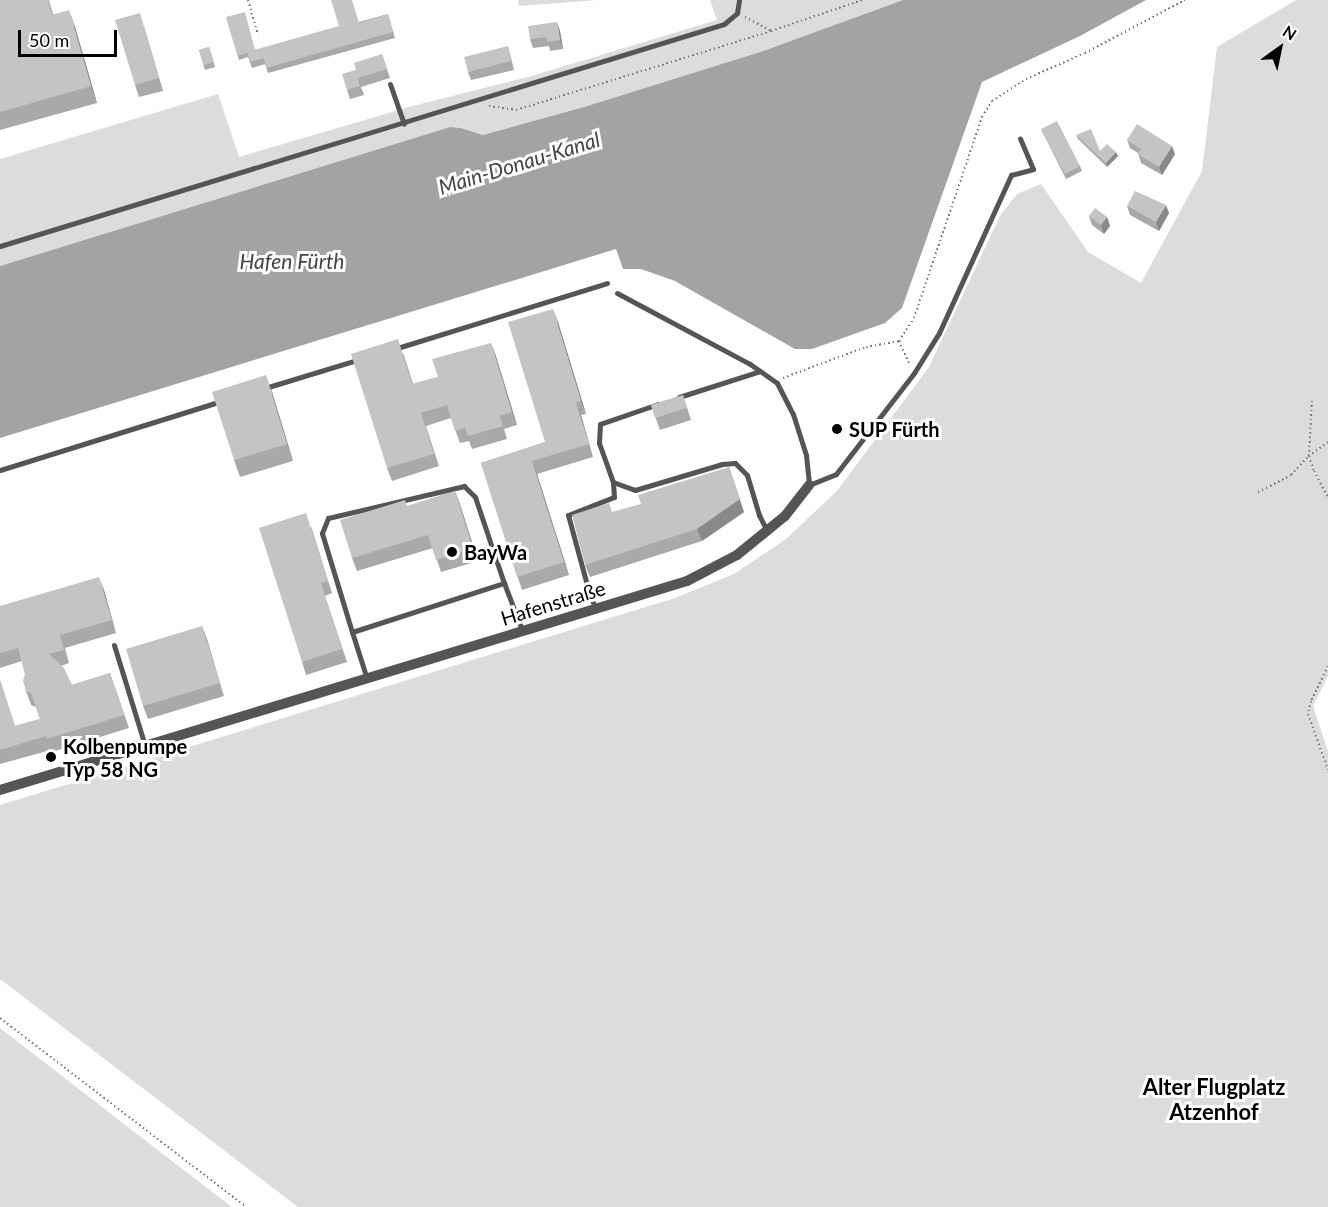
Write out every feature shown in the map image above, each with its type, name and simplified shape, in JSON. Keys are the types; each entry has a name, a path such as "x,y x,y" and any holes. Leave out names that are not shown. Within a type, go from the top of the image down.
{"street":[{"name":"Hafenstraße","path":"0,790 687,581 737,555 785,516 809,485"}],"lane":[{"path":"0,246 471,104 724,24 737,13 739,0"},
{"path":"390,84 404,124"},
{"path":"617,292 760,371 777,384 793,414 806,455 809,485 836,474 914,373 939,333 1011,175 1034,169 1020,139"},
{"path":"389,350 607,283"},
{"path":"252,392 366,357"},
{"path":"672,400 760,371"},
{"path":"0,470 229,399"},
{"path":"596,609 590,596 568,515 614,497 613,482 599,443 600,424 660,403"},
{"path":"613,482 635,490 722,464 735,463 747,475 759,515 767,531"},
{"path":"367,679 322,533 327,518 464,486 475,497 522,632"},
{"path":"352,632 504,583"},
{"path":"114,645 145,746"}],"path":[{"path":"248,0 258,35"},
{"path":"471,104 516,110 771,31 862,0"},
{"path":"777,384 783,378 856,351 899,341 914,318 982,117 992,101 1016,84 1085,52 1185,0"},
{"path":"737,13 771,31"},
{"path":"899,341 914,373"},
{"path":"1312,399 1309,456 1328,497"},
{"path":"1258,492 1292,475 1309,456 1328,442"},
{"path":"1328,666 1311,701 1308,714 1328,770"},
{"path":"0,1018 246,1207"}],"shaded area":[{"path":"518,0 597,0 519,6"},
{"path":"710,0 903,0 766,50 584,107 483,135 450,127 0,266 0,159 218,94 239,157 409,107 528,77 717,20"},
{"path":"1296,0 1328,0 1328,676 1313,706 1328,751 1328,1207 298,1207 0,979 0,805 675,598 734,574 786,539 837,491 929,367 1000,216 1017,194 1041,184 1088,252 1141,283 1202,171 1217,47"},
{"path":"0,1028 159,1151 232,1207 0,1207"}],"water":[{"path":"903,0 1146,0 1080,36 982,82 902,308 885,323 812,349 795,349 675,281 641,269 623,269 616,249 0,438 0,266 450,127 483,135 584,107 766,50"}],"building":[{"path":"0,0 48,0 52,15 69,10 91,86 0,112"},
{"path":"331,0 352,0 359,23 388,14 393,32 266,68 264,58 250,62 247,52 339,26"},
{"path":"245,12 255,50 238,56 226,17"},
{"path":"140,13 159,78 135,85 115,20"},
{"path":"557,22 560,40 547,42 547,37 530,39 528,26"},
{"path":"508,46 511,61 468,72 464,57"},
{"path":"209,47 214,62 204,65 199,50"},
{"path":"382,54 387,69 358,78 360,86 347,90 342,74 356,70 354,63"},
{"path":"1057,121 1080,166 1065,174 1041,129"},
{"path":"1137,124 1172,146 1159,167 1138,154 1141,149 1127,140"},
{"path":"1091,129 1100,151 1107,144 1116,152 1106,163 1076,135"},
{"path":"1135,191 1166,205 1156,222 1127,206"},
{"path":"1095,208 1107,217 1101,225 1089,216"},
{"path":"553,309 581,401 576,402 589,444 532,461 564,562 517,577 481,463 545,442 508,322"},
{"path":"398,339 412,384 438,377 432,359 491,343 512,412 500,416 503,426 468,436 465,428 455,431 447,405 421,413 434,454 387,468 351,354"},
{"path":"266,375 287,444 234,460 212,392"},
{"path":"683,395 687,408 655,418 651,405"},
{"path":"729,467 740,499 697,529 585,565 572,515 609,503 612,512 641,504 638,495"},
{"path":"455,491 473,548 436,560 428,535 352,558 340,520 405,500 407,506"},
{"path":"306,513 328,581 321,583 342,649 302,662 259,528"},
{"path":"99,577 112,620 60,635 64,650 49,654 64,668 72,685 110,673 124,715 47,739 46,736 0,750 0,682 15,726 40,719 31,693 26,691 23,681 25,674 18,648 0,653 0,606"},
{"path":"202,626 220,683 143,706 126,649"}],"place":[{"name":"SUP Fürth","path":"837,429"},
{"name":"BayWa","path":"452,552"},
{"name":"Kolbenpumpe Typ 58 NG","path":"51,757"}],"district":[{"name":"Alter Flugplatz Atzenhof","path":"1214,1098"}],"water label":[{"name":"Main-Donau-Kanal","path":"519,163"},
{"name":"Hafen Fürth","path":"292,261"}]}
